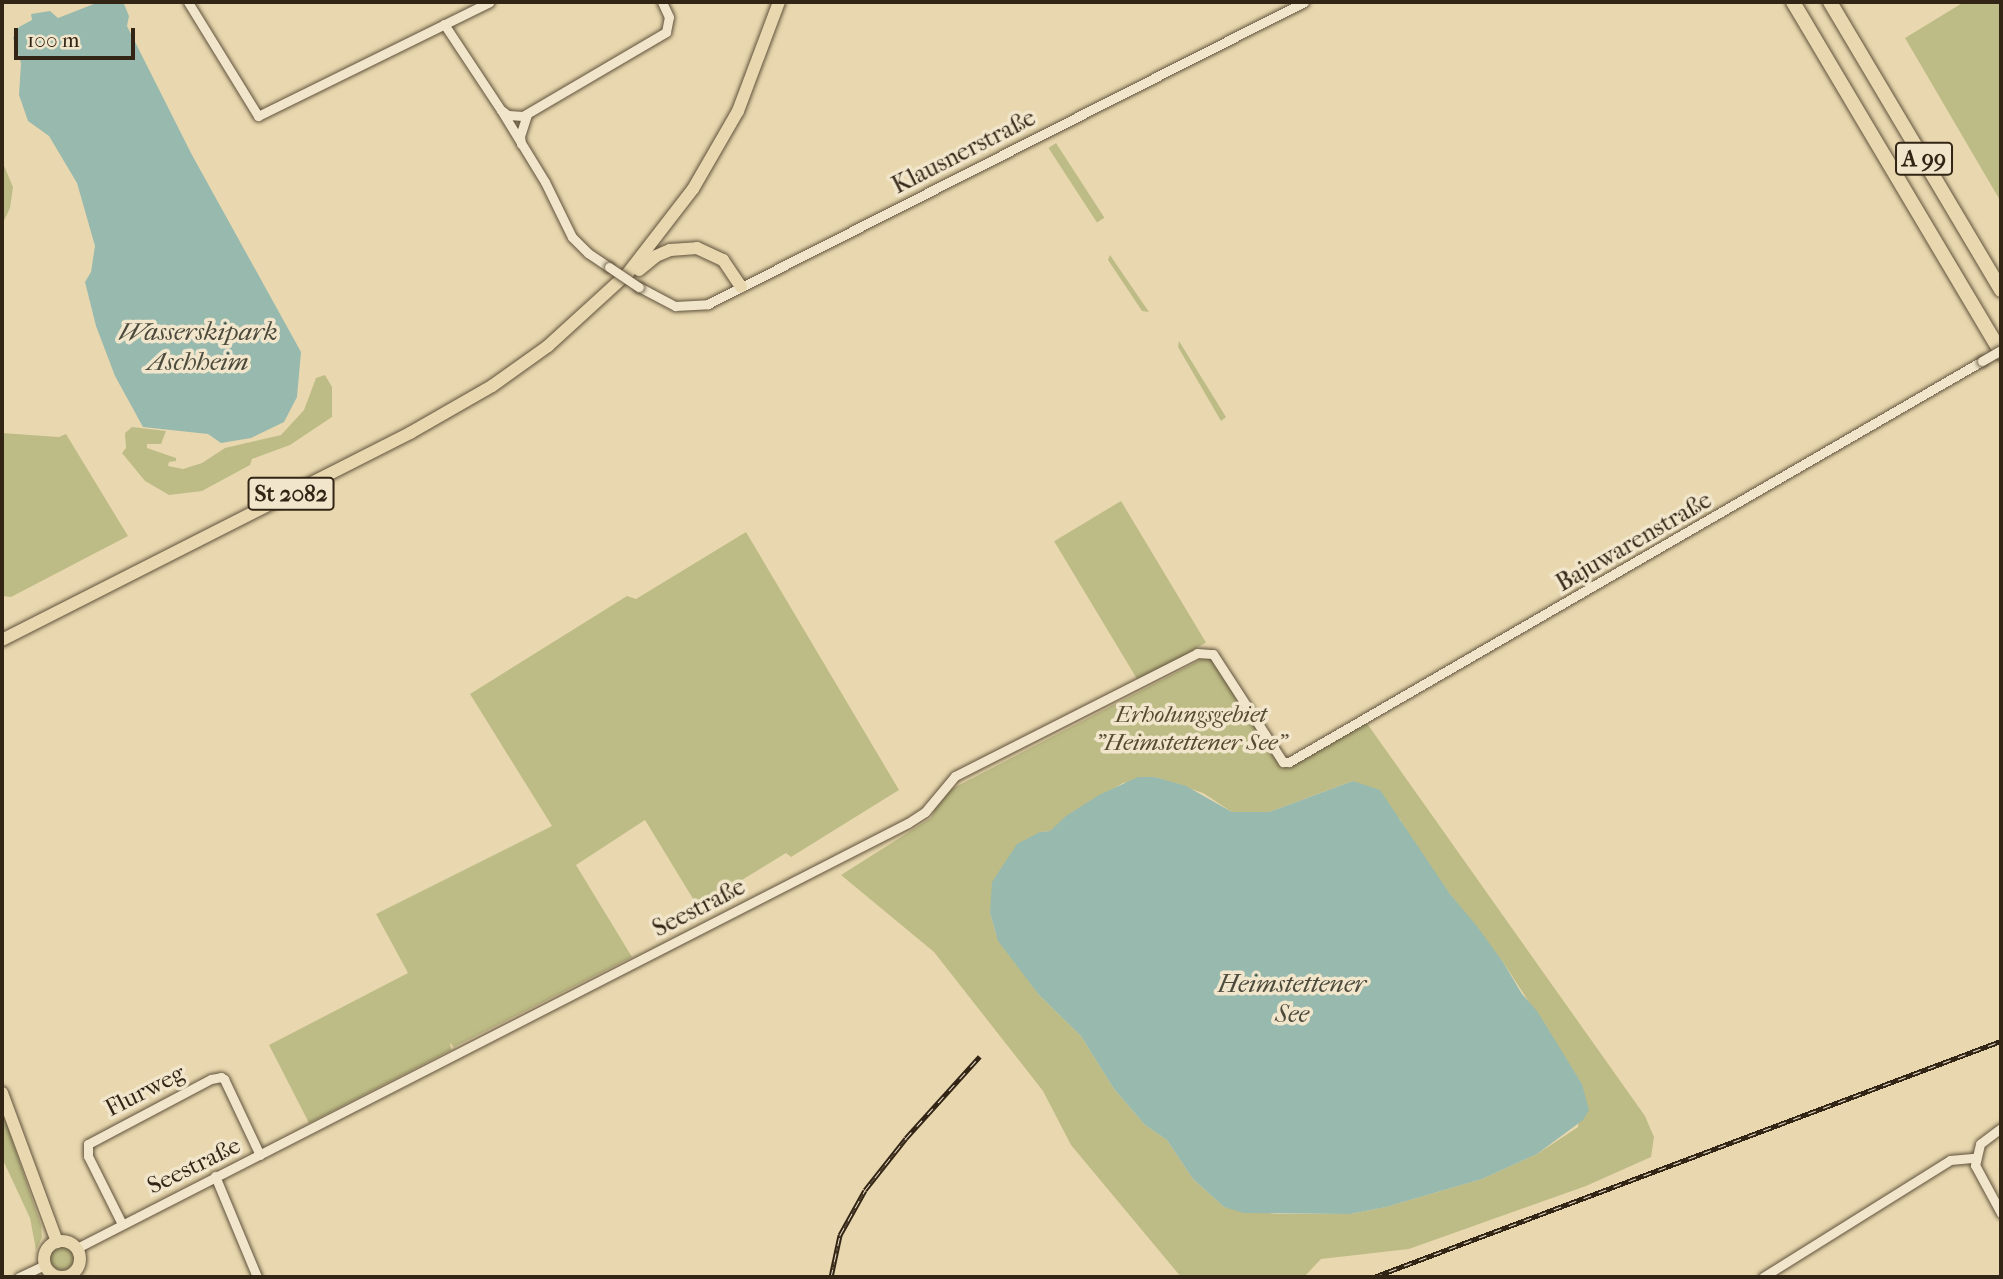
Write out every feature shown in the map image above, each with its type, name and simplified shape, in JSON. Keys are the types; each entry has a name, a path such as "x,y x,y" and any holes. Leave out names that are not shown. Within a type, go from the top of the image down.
{"highway":[{"name":"A 99","path":"1793,2 2001,351"},
{"name":"A 99","path":"1830,2 2001,290"}],"main road":[{"name":"St 2082","path":"5,637 443,415 516,370 596,305 628,273 671,220 717,151 756,70 779,2"},
{"path":"596,305 612,298 656,256 684,247 697,248 723,260 741,288"},
{"path":"2,1093 57,1242"},
{"path":"57,1242 68,1242 77,1248 80,1264 70,1276 58,1276 45,1265 47,1248 57,1242"}],"street":[{"path":"188,2 258,116 490,2"},
{"path":"501,110 514,116 527,115 666,32 668,17 663,2"},
{"name":"Klausnerstraße","path":"521,144 550,191 572,237 588,253 667,304 685,307 708,304 1304,2"},
{"path":"444,23 521,144"},
{"path":"521,144 520,136 527,115"},
{"name":"Bajuwarenstraße","path":"1283,762 1289,762 1378,712 2001,351"},
{"name":"Seestraße","path":"77,1248 908,823 925,813 955,776 1197,653 1207,651 1213,654 1283,762"},
{"name":"Flurweg","path":"122,1224 88,1156 88,1144 211,1079 224,1079 260,1155"},
{"path":"2001,1128 1984,1140 1975,1158 1978,1176 2001,1213"},
{"path":"1763,1277 1950,1160 1975,1158"},
{"path":"215,1176 257,1277"},
{"path":"19,1277 45,1265"}],"green space":[{"path":"1964,2 2001,2 2001,202 1905,38"},
{"path":"1056,143 1104,218 1097,223 1048,148"},
{"path":"2,161 13,187 10,208 2,225"},
{"path":"1110,255 1149,312 1142,311 1108,260"},
{"path":"1179,341 1226,417 1221,421 1178,347"},
{"path":"325,375 332,387 332,417 290,445 252,459 250,465 202,491 169,495 145,481 122,453 126,448 125,433 132,427 166,431 161,444 147,444 147,448 176,458 176,461 169,462 168,466 183,469 202,463 225,448 281,435 304,410 316,378"},
{"path":"2,433 59,437 66,434 128,536 11,597 2,596"},
{"path":"1121,501 1206,642 1139,683 1054,541"},
{"path":"746,532 899,790 791,857 786,853 698,907 645,820 576,865 632,957 454,1047 450,1043 451,1050 309,1123 269,1045 408,973 376,914 552,826 470,694 627,596 636,599"},
{"name":"Erholungsgebiet \"Heimstettener See\"","path":"1210,655 1283,767 1366,722 1645,1116 1654,1137 1651,1157 1586,1186 1409,1249 1321,1259 1304,1277 1181,1277 1071,1145 1043,1091 934,952 841,875 931,818 942,794","holes":["1155,777 1203,793 1232,812 1269,812 1353,781 1400,819 1409,837 1450,894 1503,962 1582,1084 1578,1127 1537,1154 1482,1179 1386,1207 1350,1214 1276,1214 1224,1207 1193,1179 1167,1140 1145,1125 1114,1089 1081,1036 1039,995 996,934 990,913 1040,832 1050,831 1083,806 1123,783"]},
{"path":"2,1110 41,1225 42,1237 36,1250 30,1218 2,1158"},
{"path":"62,1246 71,1249 74,1258 71,1267 62,1270 53,1267 50,1258 53,1249"}],"water":[{"name":"Wasserskipark Aschheim","path":"99,2 124,4 129,16 127,26 192,155 301,352 297,397 284,422 251,438 221,443 208,434 143,427 115,376 96,326 85,282 91,272 95,246 77,183 49,136 28,121 19,95 21,63 13,38 19,27 32,20 31,14 50,11 58,18"},
{"name":"Heimstettener See","path":"1138,777 1155,777 1186,786 1232,812 1269,812 1353,781 1380,790 1450,894 1476,925 1522,994 1537,1011 1582,1084 1589,1110 1583,1120 1537,1154 1482,1179 1386,1207 1350,1214 1244,1213 1224,1207 1193,1179 1167,1140 1145,1125 1114,1089 1081,1036 1039,995 998,941 990,913 992,882 1017,844 1040,832 1050,831 1066,816 1099,795"}],"railway":[{"path":"1374,1277 2001,1041"},
{"path":"831,1277 840,1235 865,1190 906,1138 980,1056"}]}
